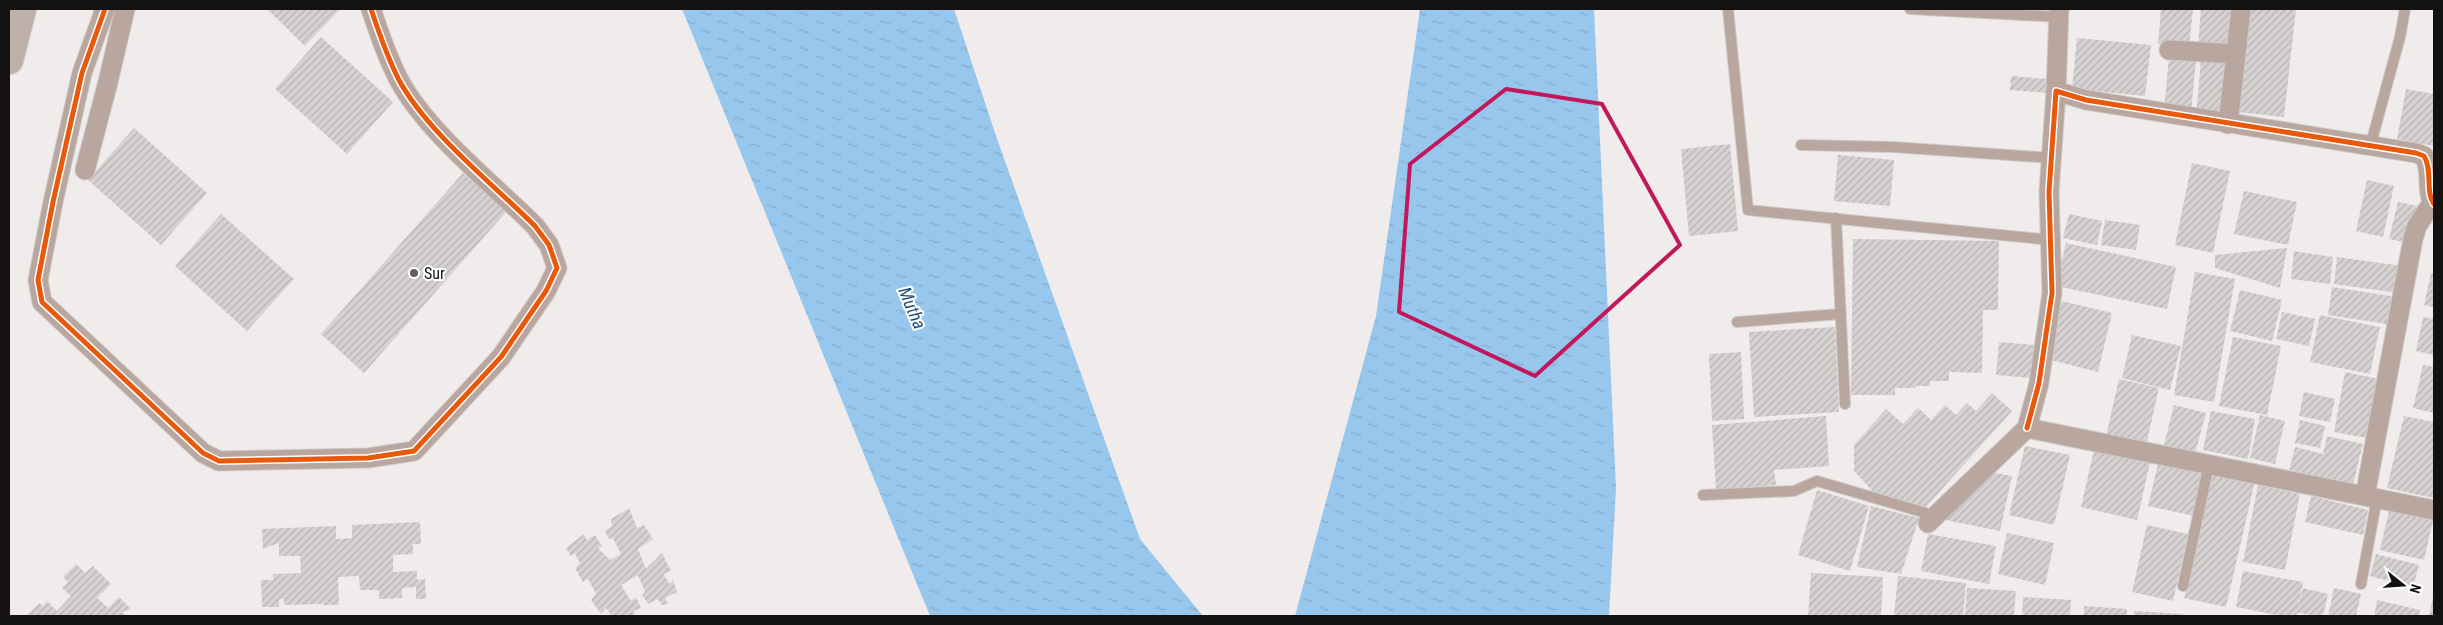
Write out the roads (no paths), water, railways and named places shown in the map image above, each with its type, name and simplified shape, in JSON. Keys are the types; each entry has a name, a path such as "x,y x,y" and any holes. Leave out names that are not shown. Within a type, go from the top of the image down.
{"street":[{"path":"9,60 22,9"},
{"path":"105,9 82,73 53,202 38,280 42,302 203,453 219,461 368,458 414,451 501,357 546,291 557,268 549,245 535,226 432,126 400,82 383,47 372,9"},
{"path":"85,170 112,65 124,9"},
{"path":"2228,124 2242,9"},
{"path":"1932,520 2027,428 2039,383 2052,293 2049,192 2053,158 2059,13"},
{"path":"2169,50 2236,54"},
{"path":"2056,91 2086,100 2424,156 2428,162 2433,204 2417,226 2413,239 2371,497"},
{"path":"2027,428 2434,510"}],"lane":[{"path":"1728,9 1748,210 2051,240"},
{"path":"1910,9 2059,13"},
{"path":"2370,147 2400,38 2406,9"},
{"path":"1801,145 1893,147 2053,158"},
{"path":"1836,218 1844,404"},
{"path":"1737,322 1840,314"},
{"path":"2183,586 2209,464"},
{"path":"1703,495 1794,491 1816,480 1932,520"},
{"path":"2360,584 2371,497"}],"water":[{"name":"Mutha","path":"682,9 954,9 996,136 1140,539 1203,616 930,616"},
{"path":"1420,9 1594,9 1616,488 1609,616 1295,616 1376,316"}],"place":[{"name":"Sur","path":"414,273"}]}
